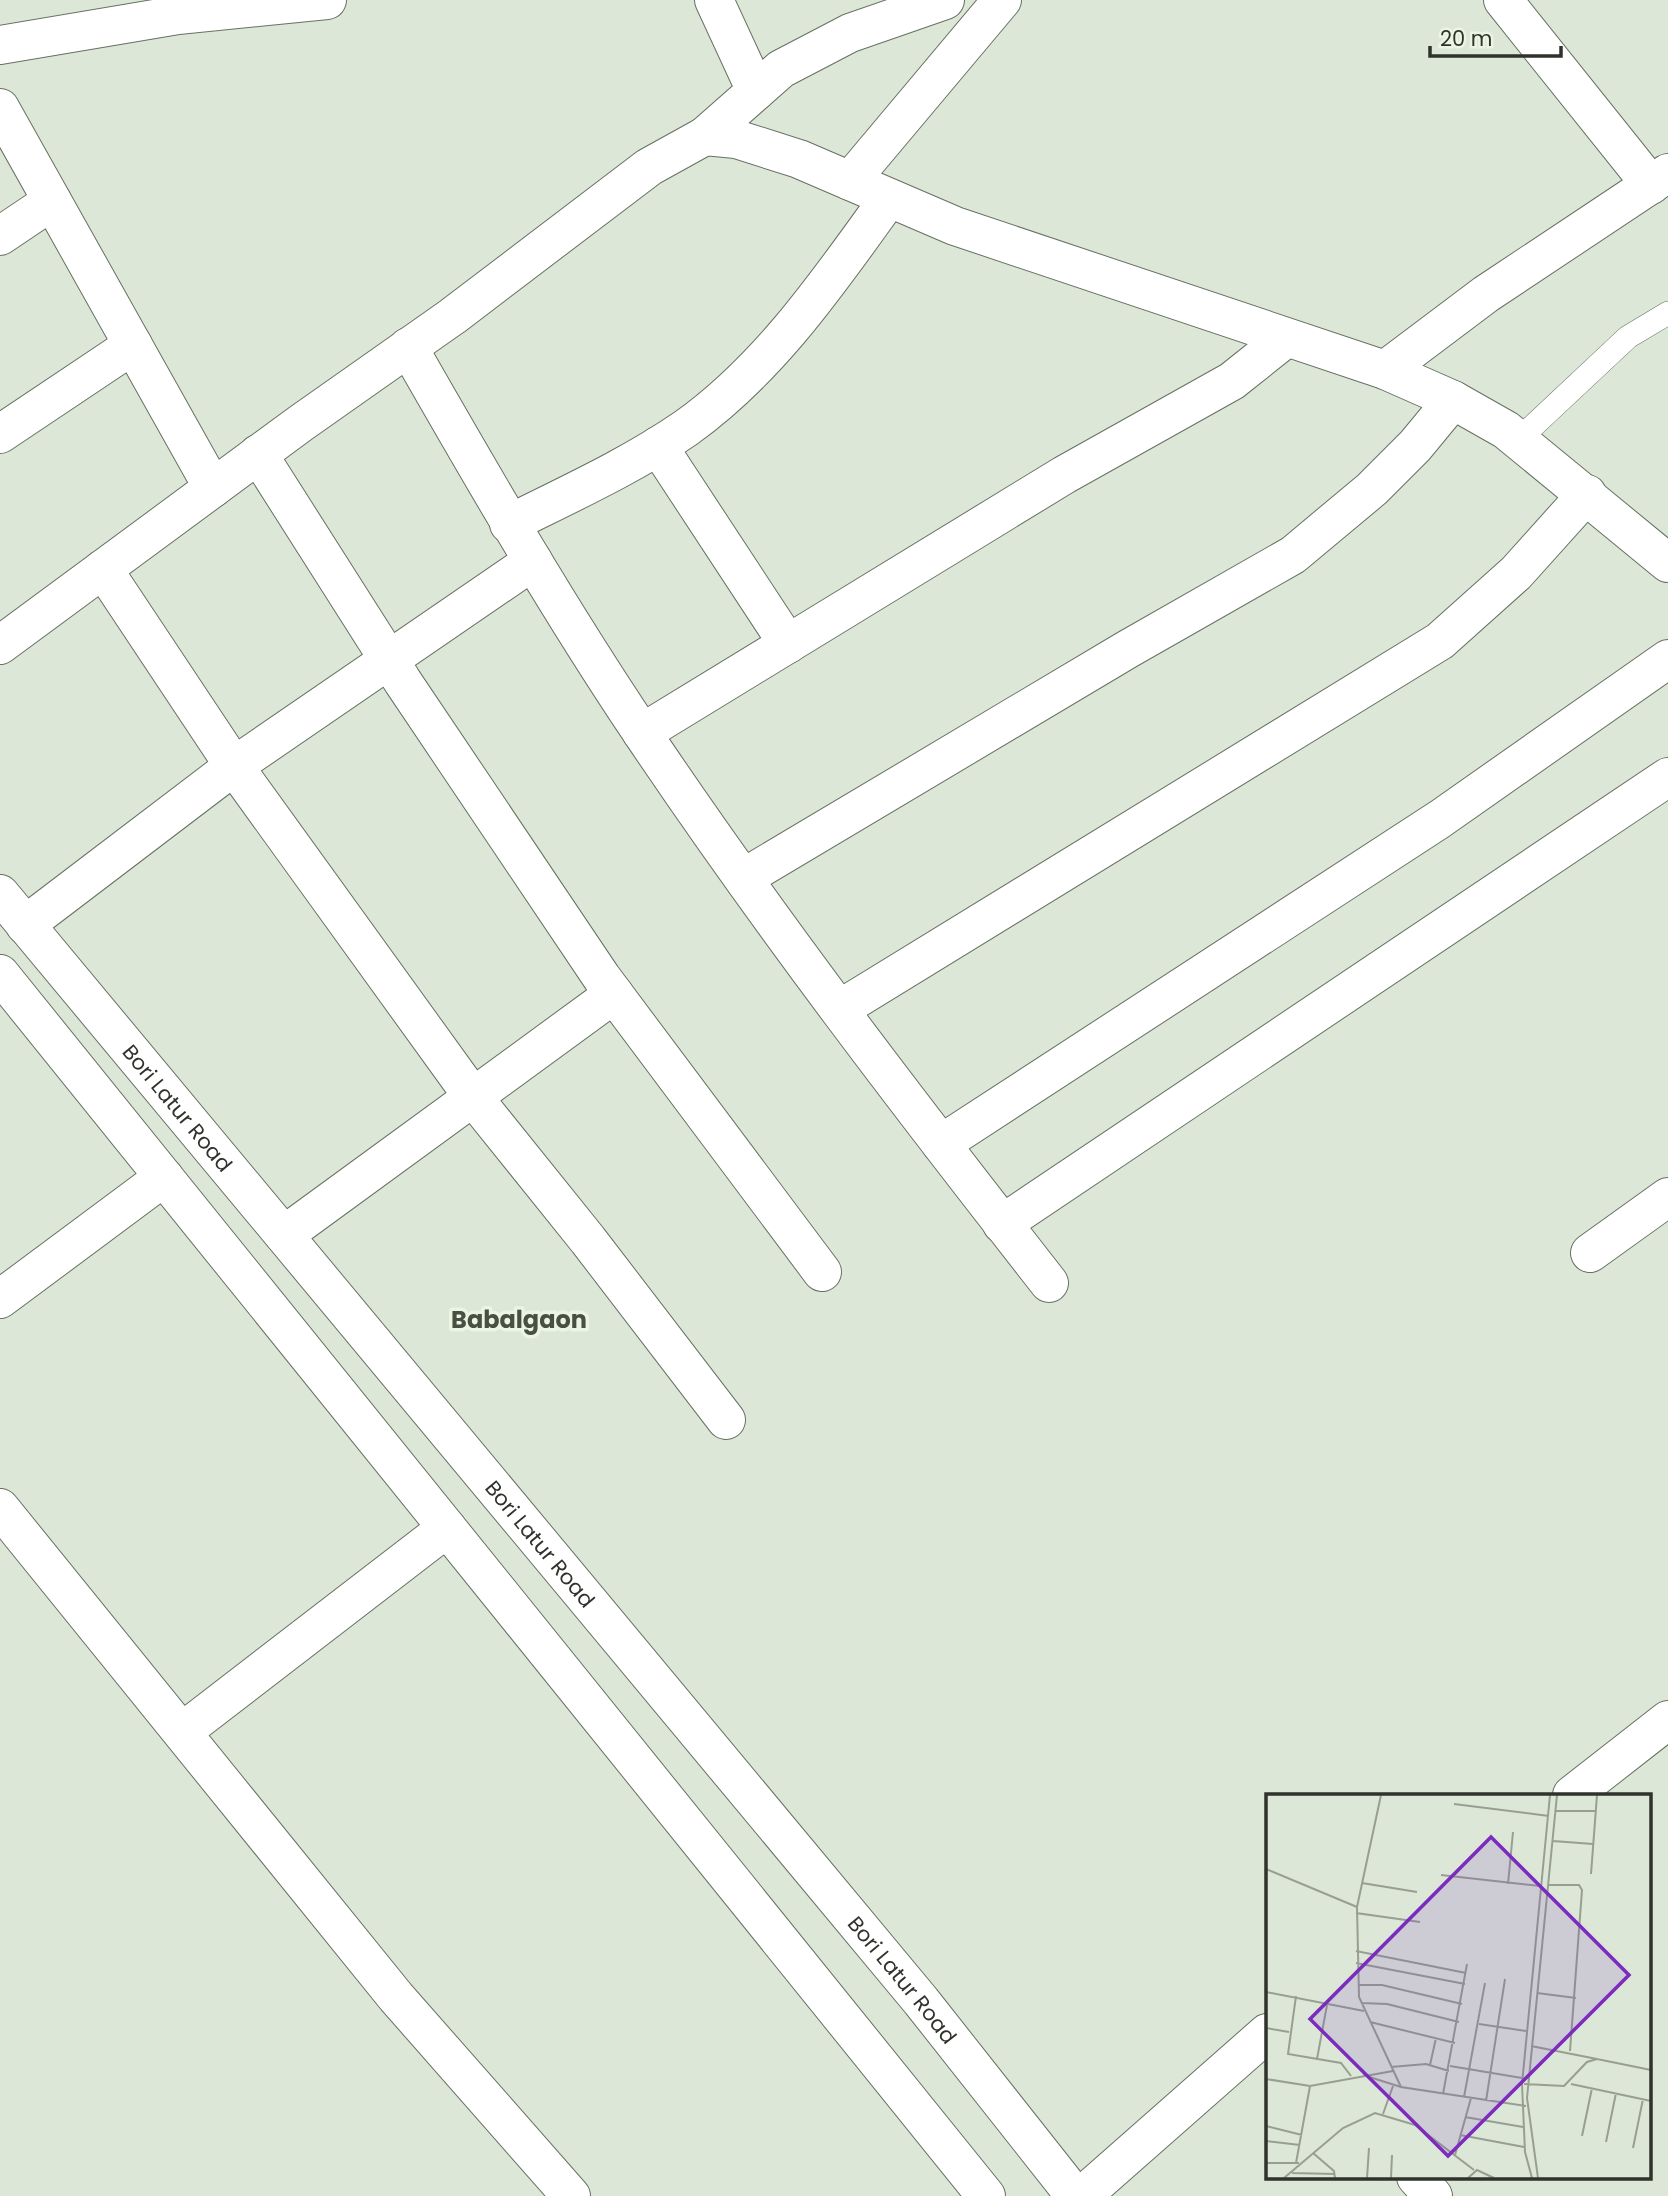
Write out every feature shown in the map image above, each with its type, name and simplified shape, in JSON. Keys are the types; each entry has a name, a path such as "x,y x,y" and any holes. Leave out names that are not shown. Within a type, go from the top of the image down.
{"street":[{"path":"0,45 178,15 327,0"},
{"path":"713,0 756,91"},
{"path":"0,645 649,167 705,136 781,69 850,33 944,0"},
{"path":"850,181 1002,0"},
{"path":"1385,370 1486,294 1659,179 1503,0"},
{"path":"0,108 213,488"},
{"path":"705,136 736,139 799,159 955,226 1385,370 1453,400 1518,440 1668,563"},
{"path":"509,524 629,464 688,426 735,386 811,307 889,198"},
{"path":"0,236 52,201"},
{"path":"642,733 1064,475 1232,381 1286,338"},
{"path":"0,434 133,345"},
{"path":"408,347 509,524 642,733 840,1009 1049,1283"},
{"path":"745,877 1128,649 1293,555 1372,489 1415,446 1453,400"},
{"path":"658,446 788,644"},
{"path":"258,454 387,658 614,994 822,1272"},
{"path":"840,1009 1440,641 1516,573 1587,494"},
{"path":"25,925 234,766 387,658 533,561"},
{"path":"103,569 234,766 473,1097 589,1240 726,1420"},
{"path":"941,1144 1440,819 1668,659"},
{"path":"1002,1224 1668,777"},
{"name":"Bori Latur Road","path":"0,894 922,2001 1075,2196"},
{"path":"0,974 986,2196"},
{"path":"284,1235 614,994"},
{"path":"0,1298 164,1177"},
{"path":"1590,1253 1668,1197"},
{"path":"0,1508 396,1997 571,2196"},
{"path":"181,1732 447,1528"},
{"path":"1573,1794 1668,1720"},
{"path":"1082,2196 1266,2034"},
{"path":"1417,2178 1433,2196"}],"lane":[{"path":"1518,440 1628,337 1668,313"}],"district":[{"name":"Babalgaon","path":"519,1319"}]}
